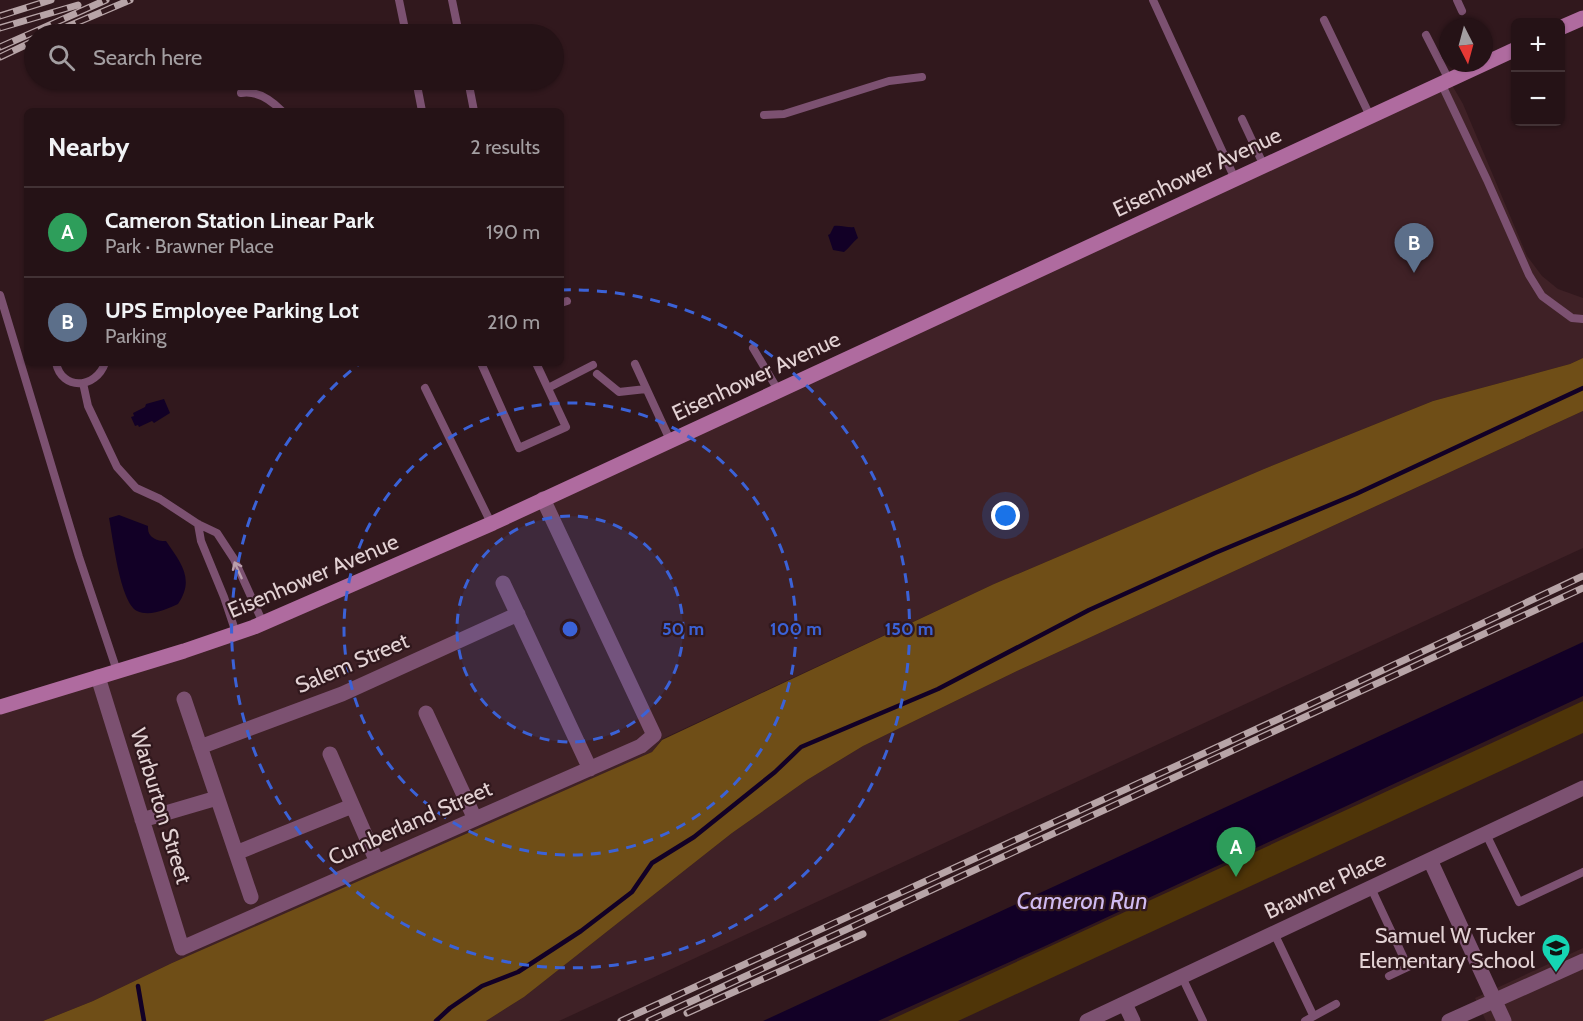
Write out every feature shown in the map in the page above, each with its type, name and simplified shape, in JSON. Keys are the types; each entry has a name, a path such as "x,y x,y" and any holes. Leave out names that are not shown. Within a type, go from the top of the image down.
{"main road":[{"path":"1565,26 1583,18"},
{"name":"Eisenhower Avenue","path":"0,707 263,623 491,524 1511,51"}],"street":[{"name":"Cumberland Street","path":"182,948 641,746 654,735 543,499"},
{"path":"503,583 590,768"},
{"name":"Salem Street","path":"200,747 342,694 518,614"},
{"name":"Warburton Street","path":"98,677 182,948"},
{"path":"184,699 251,897"},
{"path":"426,713 475,819"},
{"path":"330,754 377,862"},
{"name":"Brawner Place","path":"1087,1021 1486,834 1582,793"},
{"path":"142,820 217,798"},
{"path":"236,853 352,806"},
{"path":"1430,860 1504,1021"},
{"path":"1449,1021 1583,961"},
{"path":"1125,1004 1133,1021"}],"lane":[{"path":"399,0 404,24"},
{"path":"452,0 457,24"},
{"path":"1153,0 1235,179"},
{"path":"1456,0 1462,11"},
{"path":"1324,20 1370,116"},
{"path":"1426,35 1529,275 1542,296 1572,318 1583,319"},
{"path":"764,115 784,114 889,81 922,76"},
{"path":"418,90 421,108"},
{"path":"470,90 473,108"},
{"path":"241,93 251,92 265,97 278,108"},
{"path":"1242,119 1264,165"},
{"path":"0,294 117,671"},
{"path":"753,348 778,390"},
{"path":"635,364 670,440"},
{"path":"548,388 593,365"},
{"path":"57,366 61,375 67,380 83,383 98,376 103,366"},
{"path":"482,366 519,448 566,427 537,366"},
{"path":"597,374 619,392 646,389"},
{"path":"83,383 88,406 117,467 136,488 159,499 198,525 217,533 234,559 263,623"},
{"path":"425,388 491,524"},
{"path":"198,525 201,541 236,633"},
{"path":"1486,834 1519,902 1583,872"},
{"path":"1371,888 1408,967"},
{"path":"1274,933 1313,1015"},
{"path":"1389,976 1423,960"},
{"path":"1182,977 1203,1021"},
{"path":"1305,1021 1336,1004"}],"shaded area":[{"path":"1449,80 1463,104 1527,256 1542,276 1558,289 1583,298 1583,358 1570,364 1433,401 1264,469 994,584 662,739 652,752 172,963 93,1001 43,1021 0,1021 0,707 263,623"},
{"path":"1583,358 1583,411 1017,671 863,746 807,780 732,833 524,997 486,1021 43,1021 93,1001 172,963 652,752 662,740 994,584 1264,469 1433,401 1570,364"},
{"path":"1583,411 1583,548 559,1021 486,1021 524,997 732,833 807,780 863,746 1017,671"},
{"path":"1583,701 1583,733 958,1021 888,1021"},
{"name":"Samuel W Tucker Elementary School","path":"1583,948 1583,1021 1486,1021 1475,998"}],"water":[{"path":"834,226 854,227 858,238 844,252 833,250 828,235"},
{"path":"164,399 170,413 154,423 152,421 139,427 135,426 131,417 134,416 133,413 145,407 146,404"},
{"path":"119,515 148,526 151,536 166,541 177,557 186,579 183,595 178,604 158,612 147,613 137,611 131,605 122,583 109,518"},
{"name":"Cameron Run","path":"1583,642 1583,696 1043,947 878,1021 763,1021"}],"waterway":[{"path":"436,1021 450,1008 482,986 518,972 581,931 632,892 652,863 694,837 775,772 801,747 938,689 1089,610 1215,553 1356,494 1583,388"},
{"path":"138,986 144,1021"}],"railway":[{"path":"0,16 51,0"},
{"path":"52,24 106,0"},
{"path":"74,24 130,0"},
{"path":"0,28 78,5"},
{"path":"0,47 24,36"},
{"path":"0,57 24,46"},
{"path":"621,1021 1285,716 1583,576"},
{"path":"649,1021 1583,588"},
{"path":"687,1013 863,934"}],"place":[{"name":"UPS Employee Parking Lot","path":"1414,273"},
{"name":"Cameron Station Linear Park","path":"1236,877"},
{"name":"Samuel W Tucker Elementary School","path":"1556,974"}]}
